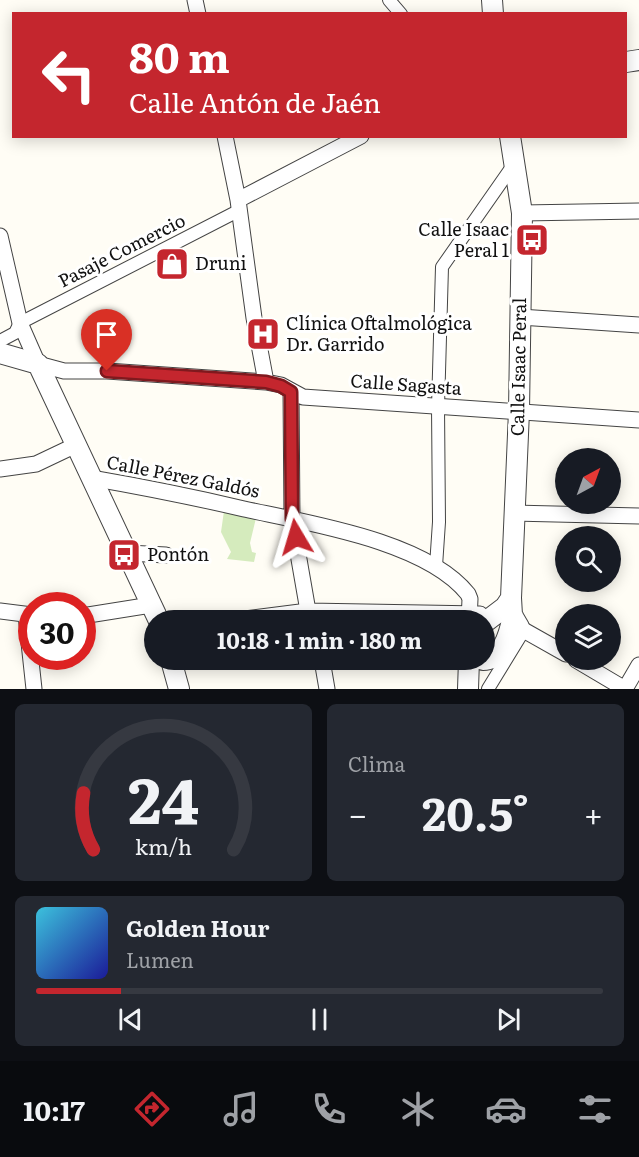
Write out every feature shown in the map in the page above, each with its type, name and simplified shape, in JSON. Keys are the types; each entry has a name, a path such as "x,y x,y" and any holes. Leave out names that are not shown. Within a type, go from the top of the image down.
{"street":[{"path":"389,0 399,12"},
{"path":"225,138 239,205 254,318 266,382"},
{"path":"239,205 357,138"},
{"name":"Calle Isaac Peral","path":"500,619 513,513 519,411 522,213 510,138"},
{"path":"436,566 439,522 438,407 442,267 515,163"},
{"name":"Pasaje Comercio","path":"0,342 15,333 20,322 239,205"},
{"path":"522,213 639,211"},
{"path":"0,236 20,322 154,610"},
{"path":"520,317 639,325"},
{"path":"0,353 38,364"},
{"name":"Calle Sagasta","path":"38,364 64,371 107,371 266,382 281,386 303,397 639,420"},
{"path":"291,392 292,519 309,610"},
{"path":"0,469 36,464 76,445"},
{"name":"Calle Pérez Galdós","path":"91,478 162,490 351,531 436,566 466,591 470,599 500,619"},
{"path":"513,513 639,516"},
{"path":"128,553 166,555"},
{"path":"0,611 18,613"},
{"path":"96,615 144,613"},
{"path":"500,619 555,648"},
{"path":"495,655 499,652 500,619"},
{"path":"488,689 500,619"},
{"path":"593,670 625,689 639,665"},
{"path":"33,670 34,689"},
{"path":"174,670 179,689"},
{"path":"324,670 327,689"},
{"path":"468,689 469,670"}],"green space":[{"path":"224,511 256,518 250,543 252,552 256,553 254,562 227,559 231,552 221,532"}],"place":[{"name":"Calle Isaac Peral 1","path":"532,240"},
{"name":"Druni","path":"172,264"},
{"name":"Clínica Oftalmológica Dr. Garrido","path":"263,334"},
{"name":"Pontón","path":"124,555"}],"route":[{"path":"107,371 266,382 281,386 291,392 292,519 296,537"}]}
